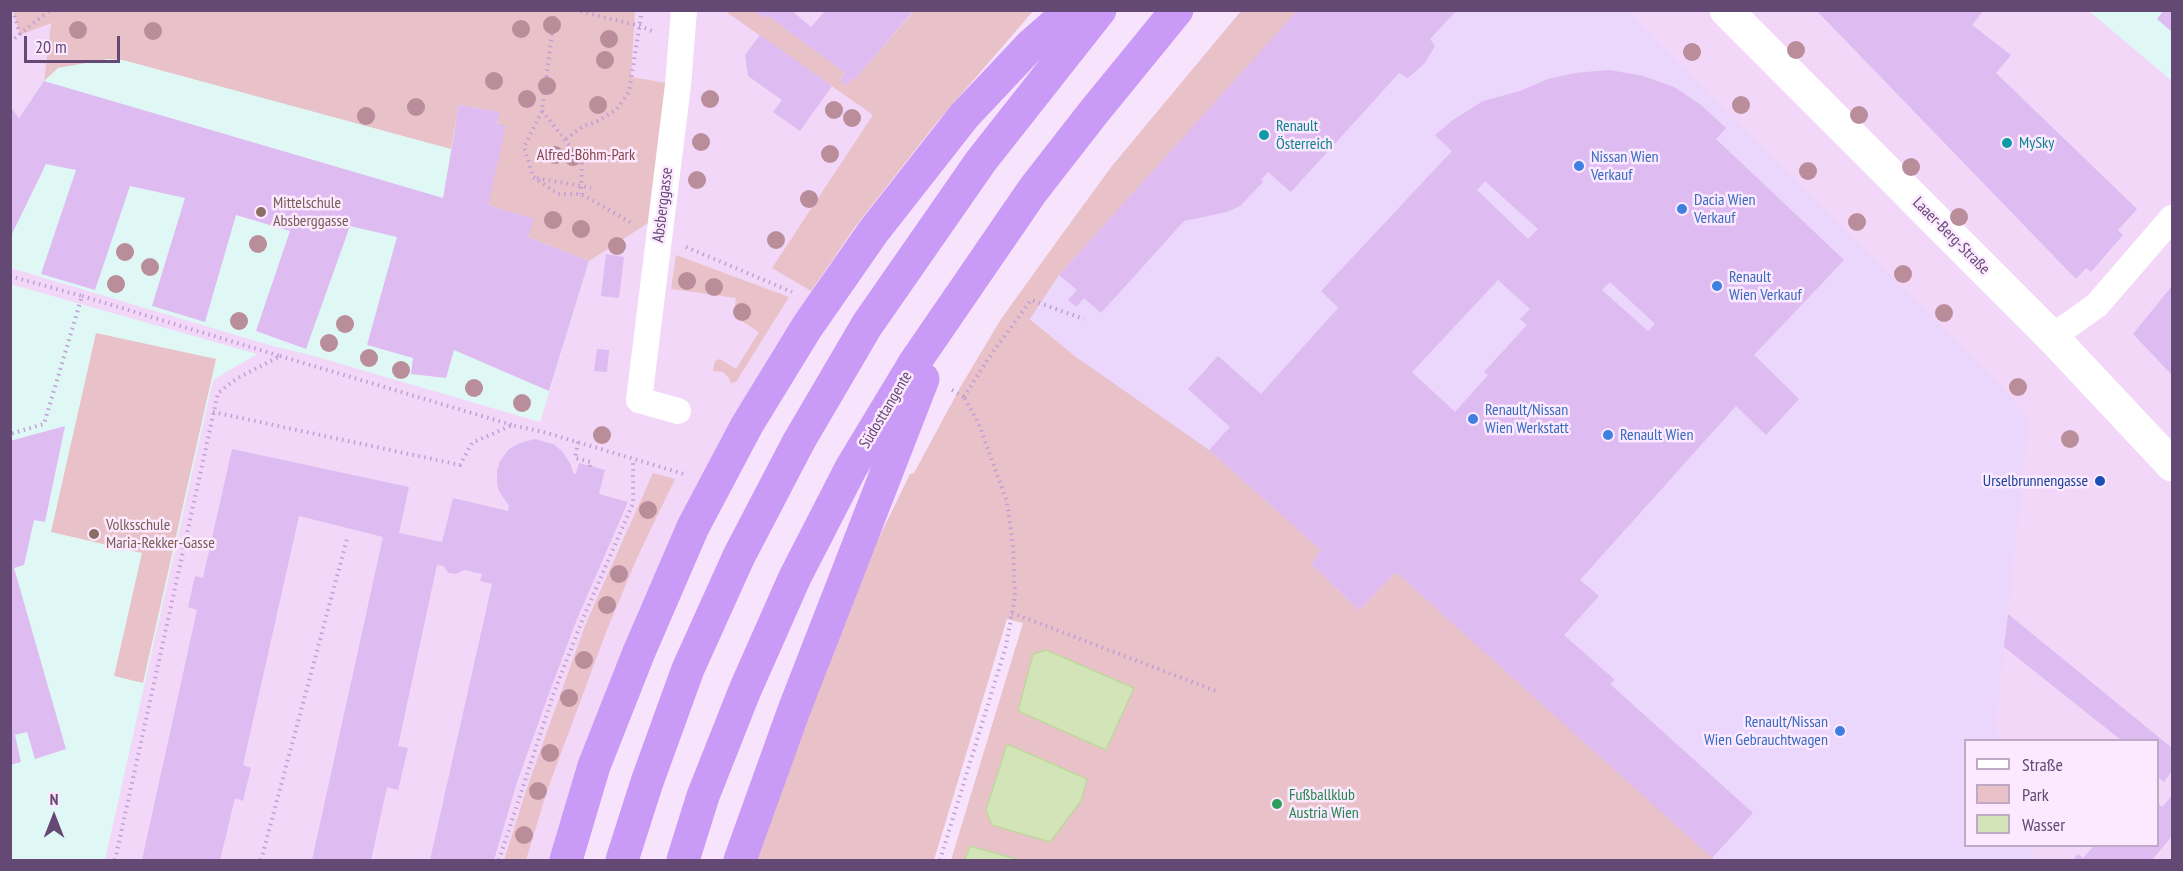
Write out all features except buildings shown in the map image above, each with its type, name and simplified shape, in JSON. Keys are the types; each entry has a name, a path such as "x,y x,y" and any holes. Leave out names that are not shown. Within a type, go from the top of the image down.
{"highway":[{"path":"566,861 594,766 639,652 693,527 747,425 807,327 880,223 964,116 1030,46 1071,10"},
{"path":"622,861 647,782 688,669 739,556 799,441 867,325 955,198 988,152 1100,10"},
{"name":"Südosttangente","path":"683,861 703,796 745,690 795,577 851,468 915,362 1033,190 1177,10"},
{"path":"740,861 794,710 948,312"}],"main road":[{"name":"Laaer-Berg-Straße","path":"1726,10 2052,336 2172,465"}],"street":[{"name":"Absberggasse","path":"678,411 639,400 678,85 684,10"},
{"path":"2052,336 2097,305 2172,218"}],"path":[{"path":"13,10 20,35"},
{"path":"10,42 50,10"},
{"path":"555,10 542,111 524,147 533,177 558,194 581,194 660,236 798,294"},
{"path":"575,10 640,26"},
{"path":"566,139 583,126 596,122 616,110 629,92 642,10"},
{"path":"542,111 582,161 581,194"},
{"path":"533,177 591,188"},
{"path":"10,276 691,476"},
{"path":"10,434 44,424 82,296"},
{"path":"964,397 988,359 1031,300 1084,320"},
{"path":"115,861 218,393 236,379 280,356"},
{"path":"940,861 1006,646 1015,597 1013,546 1007,502 978,422 964,397 957,393"},
{"path":"213,412 460,465 472,443 512,424"},
{"path":"578,442 574,458 591,462 590,467"},
{"path":"499,861 554,695 582,621 633,503 633,459"},
{"path":"261,861 347,539"},
{"path":"1012,613 1216,691"}],"shaded area":[{"path":"10,11 1033,11 934,126 855,227 775,347 725,433 642,602 582,755 549,860 11,860"},
{"name":"Mittelschule Absberggasse","path":"540,11 488,204 534,219 529,237 589,261 540,422 269,345 11,268 10,106 19,118 44,81 51,22"},
{"name":"Renault Wien","path":"1298,11 1627,11 2004,389 2029,420 1996,722 2000,739 1964,739 1964,847 2029,847 2035,860 1715,860 1395,573 1359,610 1311,564 1321,550 1076,357 1030,318 1059,275"},
{"path":"1626,11 2172,11 2172,860 2035,860 2029,847 2159,847 2159,739 2000,739 1996,722"},
{"path":"2089,11 2172,11 2172,81"},
{"name":"Volksschule Maria-Rekker-Gasse","path":"10,284 257,354 213,380 105,860 11,860"}],"green space":[{"name":"Alfred-Böhm-Park","path":"13,11 635,11 631,77 678,85 662,214 589,261 528,237 533,219 488,205 499,112 459,105 451,149 123,60 108,59 58,68 44,81 51,23 20,35"},
{"path":"725,11 757,11 764,18 767,15 845,73 840,80 847,85 852,78 855,79 914,11 1033,11 934,126 855,227 811,291 772,268 873,115"},
{"path":"1241,11 1298,11 1059,275 1030,319 1076,357 1209,450 1321,550 1311,564 1359,610 1396,572 1715,860 1020,860 970,847 965,860 951,860 1023,623 1007,619 934,860 752,860 868,560 910,474 914,473 961,386 1001,319 1112,166"},
{"path":"676,255 789,297 736,382 731,383 723,372 713,371 715,361 720,359 736,369 759,332 734,316 736,298 671,289"},
{"path":"96,333 216,359 143,683 114,676 142,553 51,532"},
{"path":"653,473 675,479 637,558 606,632 547,791 526,860 504,860 528,785 586,623"}],"water":[{"path":"1046,650 1134,688 1106,750 1018,711 1033,654"},
{"path":"1007,744 1087,779 1081,801 1050,842 992,825 986,810"},
{"path":"970,846 1020,860 965,860"}],"place":[{"name":"Renault Österreich","path":"1264,135"},
{"name":"MySky","path":"2007,143"},
{"name":"Nissan Wien Verkauf","path":"1579,166"},
{"name":"Dacia Wien Verkauf","path":"1682,209"},
{"name":"Mittelschule Absberggasse","path":"261,212"},
{"name":"Renault Wien Verkauf","path":"1717,286"},
{"name":"Renault/Nissan Wien Werkstatt","path":"1473,419"},
{"name":"Renault Wien","path":"1608,435"},
{"name":"Urselbrunnengasse","path":"2100,481"},
{"name":"Volksschule Maria-Rekker-Gasse","path":"94,534"},
{"name":"Renault/Nissan Wien Gebrauchtwagen","path":"1840,731"},
{"name":"Fußballklub Austria Wien","path":"1277,804"}]}
